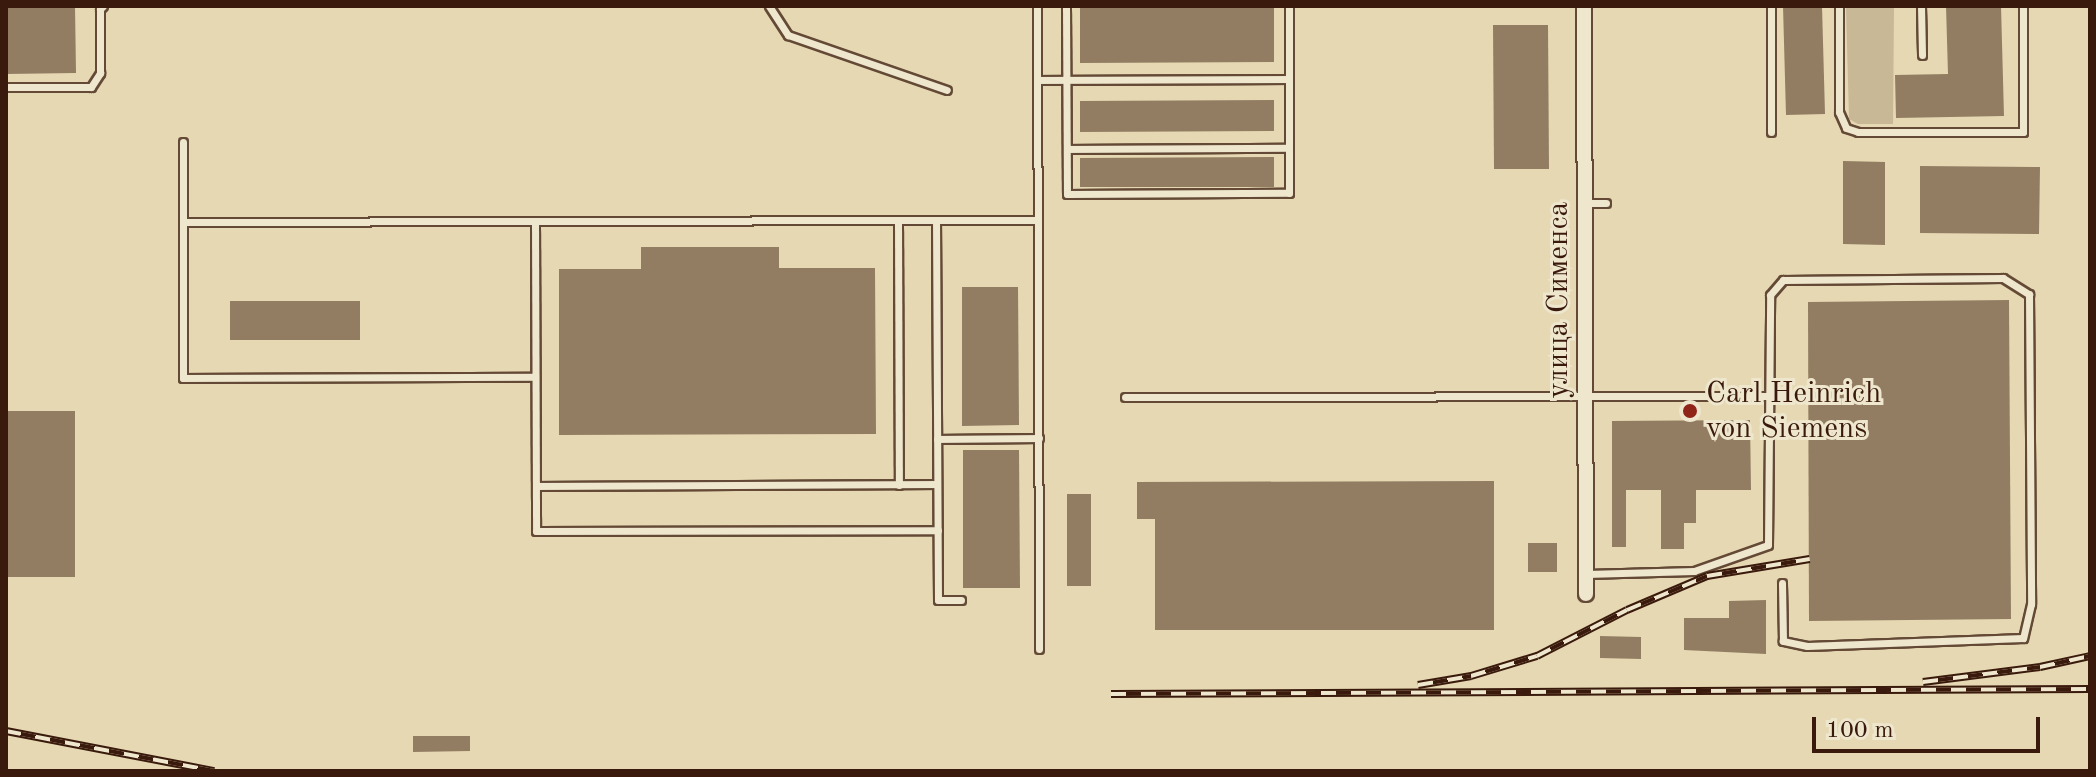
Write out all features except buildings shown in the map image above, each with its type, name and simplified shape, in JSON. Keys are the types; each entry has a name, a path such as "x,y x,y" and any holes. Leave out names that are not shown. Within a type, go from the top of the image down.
{"street":[{"name":"улица Сименса","path":"1584,6 1586,594"}],"lane":[{"path":"6,87 91,87 100,73 100,9 103,6"},
{"path":"769,6 788,35 947,90"},
{"path":"1037,6 1039,649"},
{"path":"1066,6 1067,194 1289,193 1289,6"},
{"path":"1771,6 1771,132"},
{"path":"1839,6 1839,112 1846,128 1858,132 1918,132 2023,132 2023,6"},
{"path":"1921,6 1922,55"},
{"path":"1037,80 1289,79"},
{"path":"183,142 183,378 535,377"},
{"path":"1067,149 1289,148"},
{"path":"1585,203 1606,203"},
{"path":"898,220 899,485"},
{"path":"936,220 938,600 961,600"},
{"path":"183,222 1038,220"},
{"path":"535,221 536,531 938,530"},
{"path":"1586,574 1694,571 1768,545 1770,295 1783,280 2003,278 2029,294 2031,604 2023,638 1807,646 1783,641 1782,583"},
{"path":"1125,397 1781,396"},
{"path":"937,439 1039,438"},
{"path":"536,486 937,484"}],"shaded area":[{"path":"1846,6 1894,6 1893,124 1858,124 1849,119"}],"railway":[{"path":"1418,685 1471,676 1537,656 1627,610 1707,576 1810,559"},
{"path":"1923,682 2040,667 2090,656"},
{"path":"1111,694 2090,689"},
{"path":"6,731 214,771"}],"place":[{"name":"Carl Heinrich von Siemens","path":"1690,411"}]}
